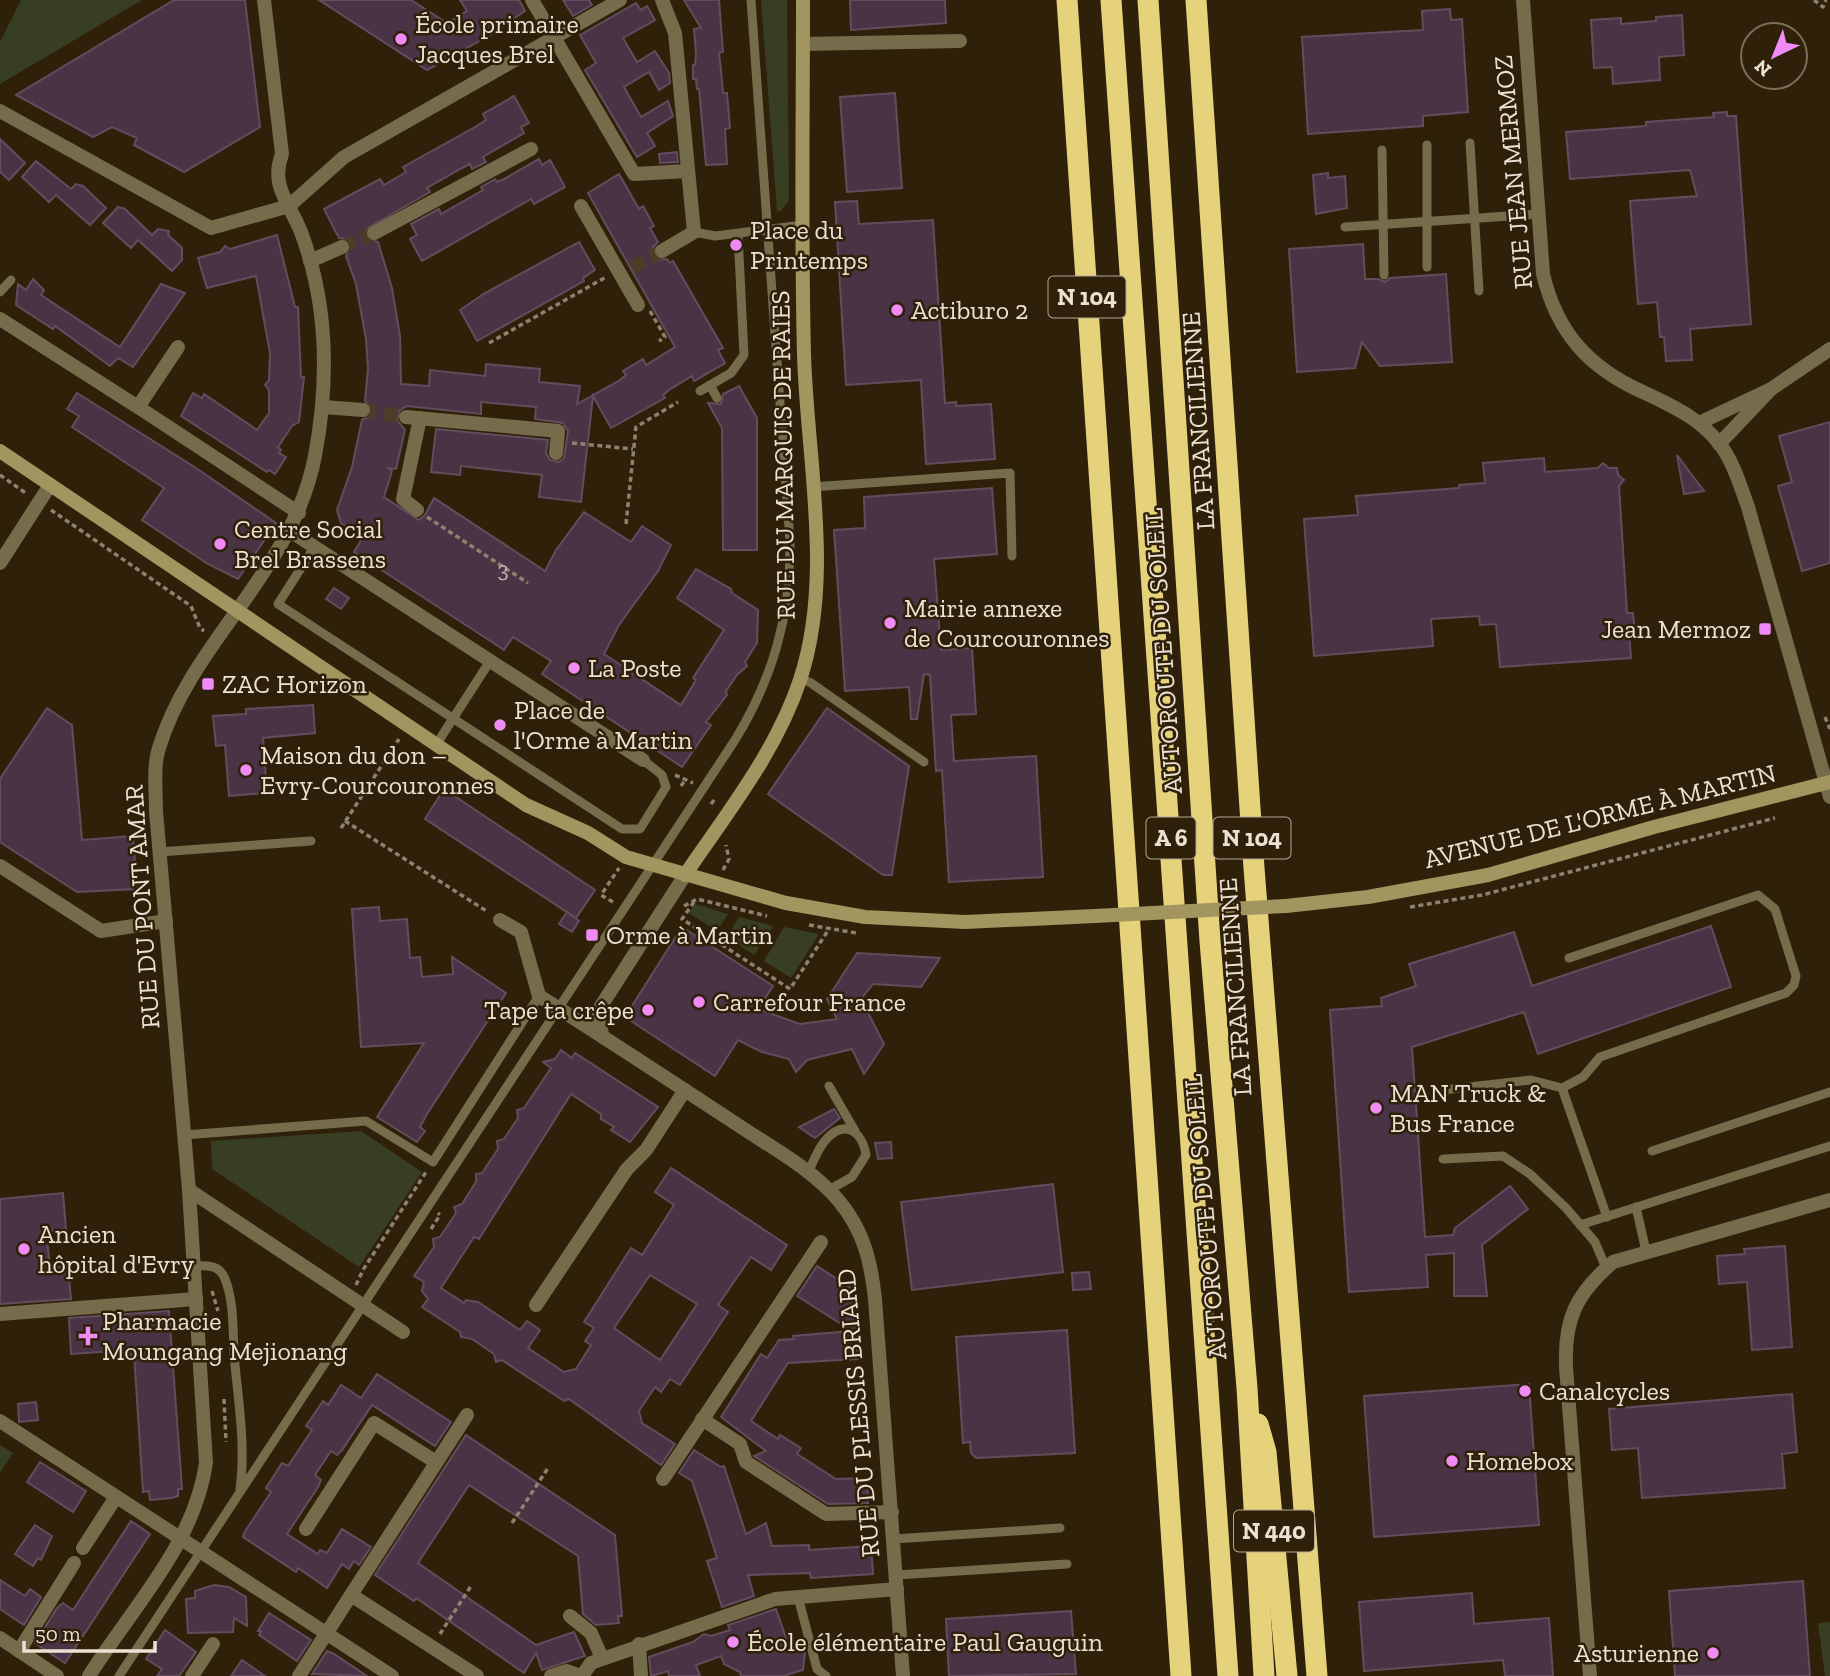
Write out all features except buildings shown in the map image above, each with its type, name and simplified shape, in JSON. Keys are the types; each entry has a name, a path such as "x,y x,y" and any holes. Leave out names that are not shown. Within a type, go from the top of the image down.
{"highway":[{"name":"N 104","path":"1067,0 1181,1676"},
{"name":"AUTOROUTE DU SOLEIL","path":"1111,0 1228,1676"},
{"name":"AUTOROUTE DU SOLEIL","path":"1148,0 1210,941 1247,1388 1264,1676"},
{"name":"LA FRANCILIENNE","path":"1196,0 1254,869 1317,1676"},
{"name":"N 440","path":"1247,1388 1266,1452 1287,1676"}],"main road":[{"name":"RUE DU MARQUIS DE RAIES","path":"685,875 767,754 787,717 801,678 811,635 816,587 806,387 803,0"},
{"name":"AVENUE DE L'ORME À MARTIN","path":"0,451 526,805 588,833 626,857 786,903 865,917 965,922 1286,906 1368,897 1488,875 1654,827 1829,787"}],"street":[{"name":"RUE DU PONT AMAR","path":"89,1676 181,1539 203,1487 206,1444 196,1299 201,1266 189,1190 159,852 156,811 158,751 179,696 238,612 299,513 314,460 323,407 323,330 310,261 276,178 282,154 264,0"},
{"path":"532,0 634,174 688,171"},
{"path":"0,111 211,228 289,206 344,157 620,0"},
{"path":"662,0 675,33 694,232 662,251"},
{"name":"RUE JEAN MERMOZ","path":"1523,0 1543,274 1549,299 1573,344 1608,374 1685,411 1719,444 1737,478 1748,507 1829,787"},
{"path":"803,44 960,41"},
{"path":"374,233 531,149"},
{"path":"581,206 638,305"},
{"path":"310,261 342,247"},
{"path":"0,319 299,513"},
{"path":"138,407 178,347"},
{"path":"1699,423 1771,389 1830,349"},
{"path":"1719,444 1771,389"},
{"path":"323,407 363,410"},
{"path":"417,510 402,499 413,417 558,431 557,447"},
{"path":"0,564 50,485"},
{"path":"290,531 643,760"},
{"path":"0,866 101,932 166,921"},
{"path":"602,1034 598,1018 601,1006 685,875"},
{"path":"500,920 520,932 539,996"},
{"name":"RUE DU PLESSIS BRIARD","path":"539,996 602,1034 808,1172 829,1190 862,1237 871,1262 903,1676"},
{"path":"536,1305 628,1169 646,1150 685,1090"},
{"path":"189,1190 403,1332"},
{"path":"1590,1676 1564,1337 1580,1297 1613,1262 1830,1200"},
{"path":"663,1479 821,1242"},
{"path":"0,1314 196,1299"},
{"path":"299,1676 467,1415"},
{"path":"702,1419 740,1444 746,1462 826,1514 892,1512"},
{"path":"0,1421 392,1676"},
{"path":"306,1530 374,1423 436,1462"},
{"path":"83,1548 116,1497"},
{"path":"19,1651 74,1563"},
{"path":"551,1676 566,1671 582,1676 591,1662 775,1599 897,1582"},
{"path":"351,1594 477,1676"},
{"path":"570,1616 591,1633 602,1658"},
{"path":"0,1638 57,1676"},
{"path":"192,1676 213,1644"},
{"path":"639,1644 641,1676"}],"lane":[{"path":"119,1676 751,713 777,654 787,612 790,542 751,0"},
{"path":"1470,143 1479,291"},
{"path":"1427,145 1427,267"},
{"path":"1382,150 1384,275"},
{"path":"1345,227 1539,214"},
{"path":"694,232 715,236 803,225"},
{"path":"700,391 732,373 744,355 738,234"},
{"path":"0,292 11,280"},
{"path":"710,385 717,398"},
{"path":"812,487 1010,473 1012,556"},
{"path":"315,546 278,604 622,829 640,829 666,787 662,775 643,760"},
{"path":"436,745 490,661"},
{"path":"801,678 811,682 924,762"},
{"path":"159,852 311,841"},
{"path":"1443,1090 1531,1080 1562,1088 1583,1077 1600,1057 1786,993 1794,985 1796,976 1775,909 1758,895 1569,958"},
{"path":"184,1135 366,1121 433,1162 539,996"},
{"path":"828,1086 855,1131 863,1139 866,1155 852,1177 829,1190"},
{"path":"1562,1088 1607,1217"},
{"path":"1652,1151 1830,1092"},
{"path":"808,1172 818,1151 832,1133 847,1129 855,1131"},
{"path":"1580,1225 1830,1146"},
{"path":"1443,1159 1503,1156 1530,1174 1595,1242 1606,1268"},
{"path":"1636,1207 1646,1251"},
{"path":"201,1266 218,1269 225,1279 231,1312 241,1441 240,1491"},
{"path":"894,1539 1060,1528"},
{"path":"897,1582 1067,1564"},
{"path":"798,1597 817,1669 826,1676"}],"path":[{"path":"1814,0 1823,7 1826,0"},
{"path":"489,343 621,272"},
{"path":"659,341 665,337"},
{"path":"625,524 636,427 677,402"},
{"path":"557,447 633,449"},
{"path":"0,475 34,498"},
{"path":"45,506 191,606 200,628 219,640"},
{"path":"417,510 528,583"},
{"path":"1825,717 1830,729"},
{"path":"341,828 408,726"},
{"path":"681,786 686,779"},
{"path":"711,804 715,799"},
{"path":"345,821 500,920"},
{"path":"731,838 726,846 729,859 716,884 705,900 694,901 682,919 790,989 829,929"},
{"path":"363,1270 433,1162"},
{"path":"201,1266 220,1321"},
{"path":"223,1388 226,1442"},
{"path":"206,1444 241,1441"},
{"path":"513,1523 548,1468"},
{"path":"438,1636 471,1586"}],"green space":[{"path":"21,0 142,0 0,84 0,42"},
{"path":"761,0 787,0 789,200 781,211 777,211"},
{"path":"695,904 728,914 717,931 689,913"},
{"path":"739,917 773,926 754,955 727,937"},
{"path":"784,927 819,934 791,978 764,961"},
{"path":"361,1131 422,1172 359,1267 212,1169 211,1141"},
{"path":"0,1445 13,1453 0,1473"},
{"path":"1830,1622 1830,1676 1825,1676 1818,1623"}],"tunnel":[{"path":"342,247 374,233"},
{"path":"632,268 662,251"},
{"path":"363,410 406,417"}],"place":[{"name":"École primaire Jacques Brel","path":"401,39"},
{"name":"Place du Printemps","path":"736,245"},
{"name":"Actiburo 2","path":"897,310"},
{"name":"Centre Social Brel Brassens","path":"220,544"},
{"name":"Mairie annexe de Courcouronnes","path":"890,623"},
{"name":"Jean Mermoz","path":"1765,629"},
{"name":"La Poste","path":"574,668"},
{"name":"ZAC Horizon","path":"208,684"},
{"name":"Place de l'Orme à Martin","path":"500,725"},
{"name":"Maison du don – Evry-Courcouronnes","path":"246,770"},
{"name":"Orme à Martin","path":"592,935"},
{"name":"Carrefour France","path":"699,1002"},
{"name":"Tape ta crêpe","path":"648,1010"},
{"name":"MAN Truck & Bus France","path":"1376,1108"},
{"name":"Ancien hôpital d'Evry","path":"24,1249"},
{"name":"Pharmacie Moungang Mejionang","path":"88,1336"},
{"name":"Canalcycles","path":"1525,1391"},
{"name":"Homebox","path":"1452,1461"},
{"name":"École élémentaire Paul Gauguin","path":"733,1642"},
{"name":"Asturienne","path":"1713,1653"}]}
